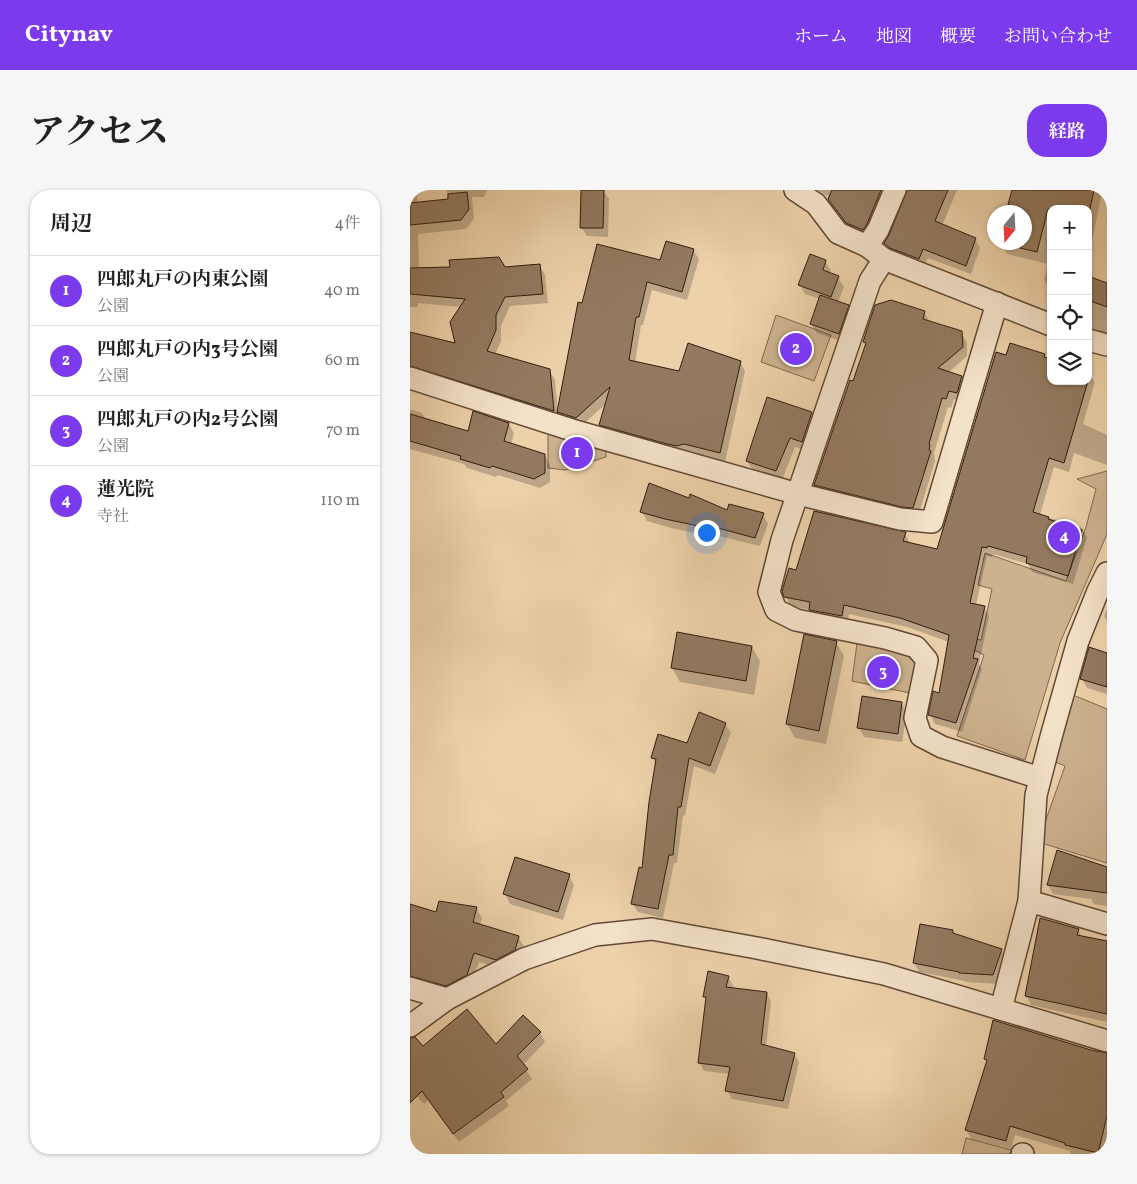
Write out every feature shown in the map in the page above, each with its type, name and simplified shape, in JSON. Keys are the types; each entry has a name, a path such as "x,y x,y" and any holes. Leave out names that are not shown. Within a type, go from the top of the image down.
{"street":[{"path":"795,190 816,204 838,233 867,246 884,259 1047,323"},
{"path":"867,246 878,230 895,190"},
{"path":"884,259 870,281 782,540 769,592 776,610 796,620 885,638 916,647 927,660 916,718 921,736 942,747 1040,778"},
{"path":"410,378 572,430 798,494 900,519 932,522 997,303"},
{"path":"1092,341 1107,345"},
{"path":"1001,1009 1029,901 1036,795 1040,778 1078,642 1107,573"},
{"path":"1029,901 1107,924"},
{"path":"410,1026 447,999 524,959 595,935 652,929 884,974 1107,1041"},
{"path":"410,988 447,999"}],"shaded area":[{"path":"776,315 831,335 814,381 761,362"},
{"path":"548,432 606,449 606,457 565,470 548,468"},
{"path":"1107,471 1107,534 1060,643 1025,760 957,736 984,655 964,645 968,638 981,640 992,589 978,585 985,553 1066,581 1086,527 1096,489 1077,479"},
{"path":"857,643 904,653 915,663 910,693 852,681"},
{"path":"1073,695 1107,709 1107,863 1038,842 1065,766 1051,760"},
{"path":"966,1138 1011,1150 1010,1154 962,1154"}],"building":[{"path":"581,190 604,190 603,228 580,228"},
{"path":"832,190 881,190 863,230 846,223 828,199"},
{"path":"907,190 948,190 935,221 976,238 966,266 923,249 919,259 890,248 884,243"},
{"path":"1012,190 1094,190 1091,205 1047,205 1047,213 1037,252 1029,250 1032,250 1032,205 1008,205"},
{"path":"467,192 469,209 461,220 410,225 410,203 448,199 448,194"},
{"path":"666,241 694,249 682,292 647,282 639,317 636,317 629,360 679,371 688,343 741,361 720,453 684,444 677,446 667,444 599,425 610,387 576,418 557,412 578,302 582,303 597,244 660,260"},
{"path":"810,254 826,260 823,270 839,276 831,297 798,285"},
{"path":"499,257 505,267 540,264 543,294 505,297 496,315 496,330 487,351 550,369 554,411 410,366 410,332 455,343 450,322 465,299 410,294 410,268 450,267 449,260"},
{"path":"1092,277 1107,283 1107,307 1092,301"},
{"path":"820,295 849,305 839,334 810,324"},
{"path":"891,300 925,311 923,319 962,331 963,347 938,368 962,376 957,393 949,391 946,399 942,398 929,444 929,450 931,451 913,508 902,507 814,485 850,380 853,381 866,343 863,342 875,305"},
{"path":"1010,343 1045,354 1044,357 1047,358 1047,385 1087,385 1064,463 1049,458 1033,512 1082,530 1068,576 1026,563 1027,557 988,546 987,548 982,547 970,603 985,606 973,658 978,659 956,723 928,715 933,691 939,693 949,635 900,618 844,605 842,616 809,610 810,602 784,597 782,591 789,568 796,570 814,511 906,532 903,541 937,549 996,352 1006,355"},
{"path":"767,397 812,412 802,442 790,438 776,471 746,461"},
{"path":"473,411 509,423 504,441 545,454 545,473 534,479 492,466 490,468 460,459 461,456 410,441 410,414 468,431"},
{"path":"649,483 689,498 690,494 727,510 729,504 764,513 755,538 714,527 713,529 640,512"},
{"path":"677,632 752,646 746,681 671,668"},
{"path":"804,634 837,641 819,731 786,724"},
{"path":"1089,647 1107,653 1107,687 1080,679"},
{"path":"862,696 902,702 898,734 857,728"},
{"path":"699,712 726,723 710,766 689,758 681,807 678,807 673,855 669,855 658,909 631,904 639,867 642,868 656,759 651,758 658,734 687,743"},
{"path":"1057,850 1107,867 1107,893 1047,885"},
{"path":"515,857 570,874 558,912 503,894"},
{"path":"439,901 477,907 473,922 519,936 515,950 496,960 474,953 467,975 446,986 410,976 410,904 436,912"},
{"path":"1040,918 1079,929 1077,935 1107,941 1107,1014 1025,996"},
{"path":"920,924 953,930 953,933 1002,949 993,975 959,973 913,963"},
{"path":"708,971 729,976 726,987 767,992 761,1044 795,1053 783,1101 725,1091 730,1067 698,1063 706,997 703,997"},
{"path":"467,1009 496,1044 523,1015 541,1032 517,1056 528,1069 501,1092 504,1097 453,1134 422,1091 410,1103 410,1038 415,1037 423,1046"},
{"path":"993,1020 1091,1050 1107,1053 1107,1116 1098,1153 1065,1145 1065,1143 1010,1126 1006,1141 965,1130 987,1060 984,1059"}],"place":[{"name":"四郎丸戸の内3号公園","path":"796,349"},
{"name":"四郎丸戸の内東公園","path":"577,453"},
{"name":"蓮光院","path":"1064,537"},
{"name":"四郎丸戸の内2号公園","path":"883,672"}]}
